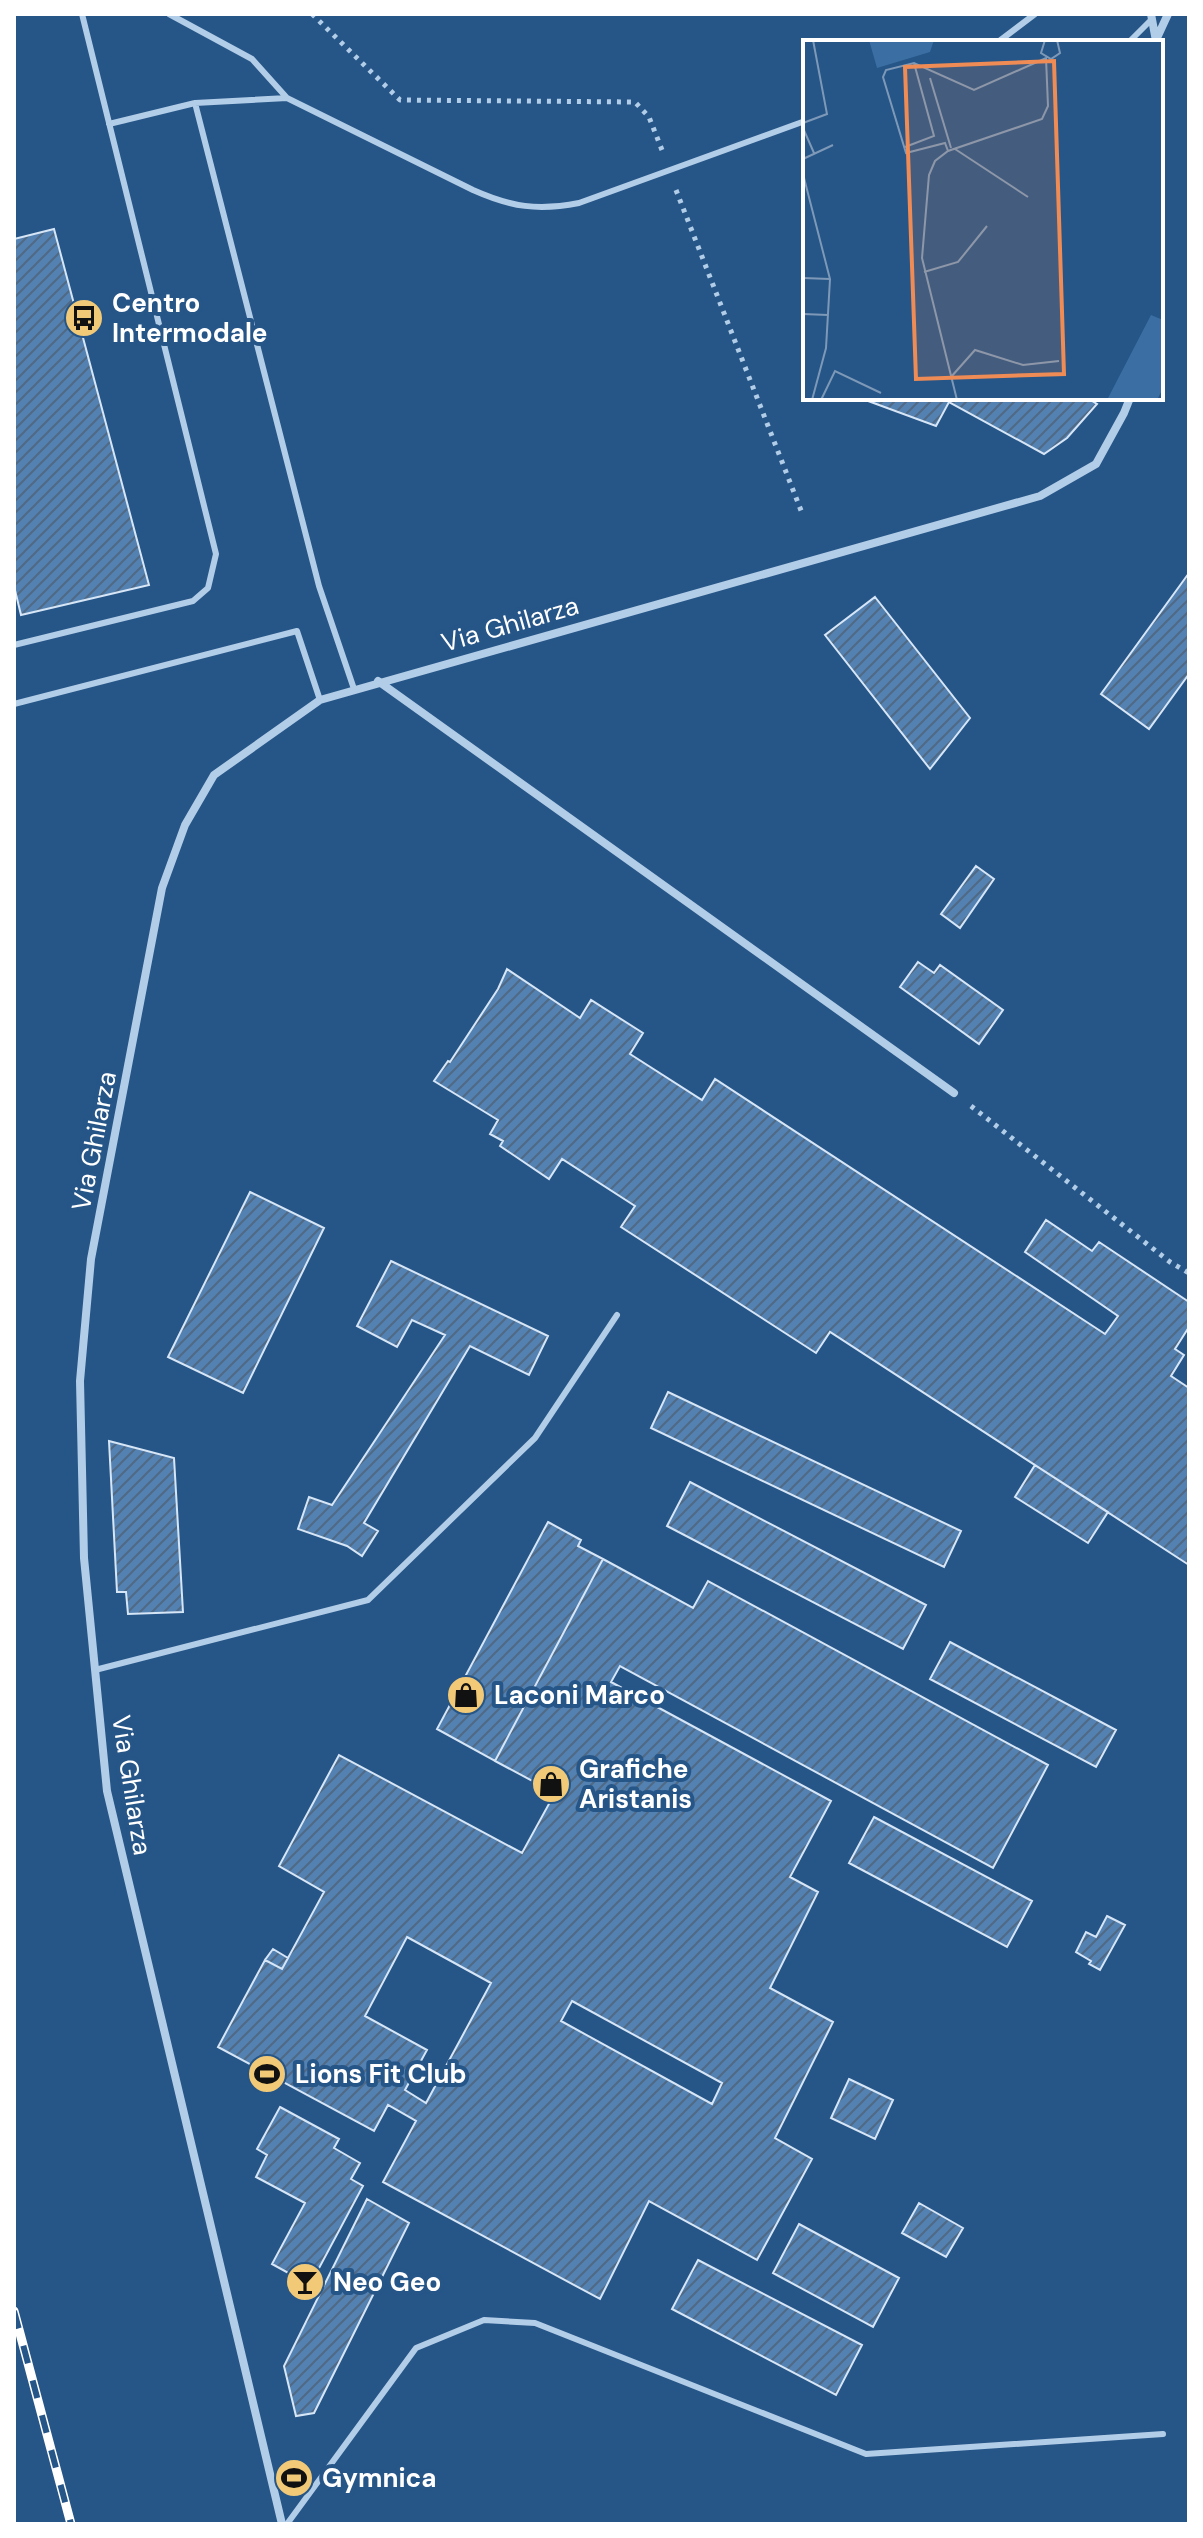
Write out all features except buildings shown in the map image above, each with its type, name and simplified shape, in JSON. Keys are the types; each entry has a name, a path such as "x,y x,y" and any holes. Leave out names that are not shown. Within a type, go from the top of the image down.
{"street":[{"path":"1156,40 1168,14"},
{"path":"1152,17 1156,40"},
{"name":"Via Ghilarza","path":"284,2524 107,1791 84,1558 80,1381 91,1259 162,888 185,825 214,775 320,700 378,681 1040,496 1096,464 1129,400"},
{"path":"378,681 954,1093"}],"lane":[{"path":"14,645 193,601 208,588 215,568 216,554 82,14"},
{"path":"169,14 252,59 287,98 496,200 522,206 549,209 579,203 803,122"},
{"path":"1001,40 1035,14"},
{"path":"1131,40 1152,17"},
{"path":"109,124 195,103 287,98"},
{"path":"195,103 319,586 354,689"},
{"path":"14,704 297,631 320,700"},
{"path":"95,1670 368,1600 535,1438 617,1315"},
{"path":"284,2524 416,2348 484,2320 535,2323 866,2454 1163,2434"}],"path":[{"path":"954,1093 1170,1262 1189,1273"}],"railway":[{"path":"14,2311 71,2524"}],"place":[{"name":"Centro Intermodale","path":"84,318"},
{"name":"Laconi Marco","path":"466,1695"},
{"name":"Grafiche Aristanis","path":"551,1784"},
{"name":"Lions Fit Club","path":"267,2074"},
{"name":"Neo Geo","path":"305,2282"},
{"name":"Gymnica","path":"294,2478"}]}
